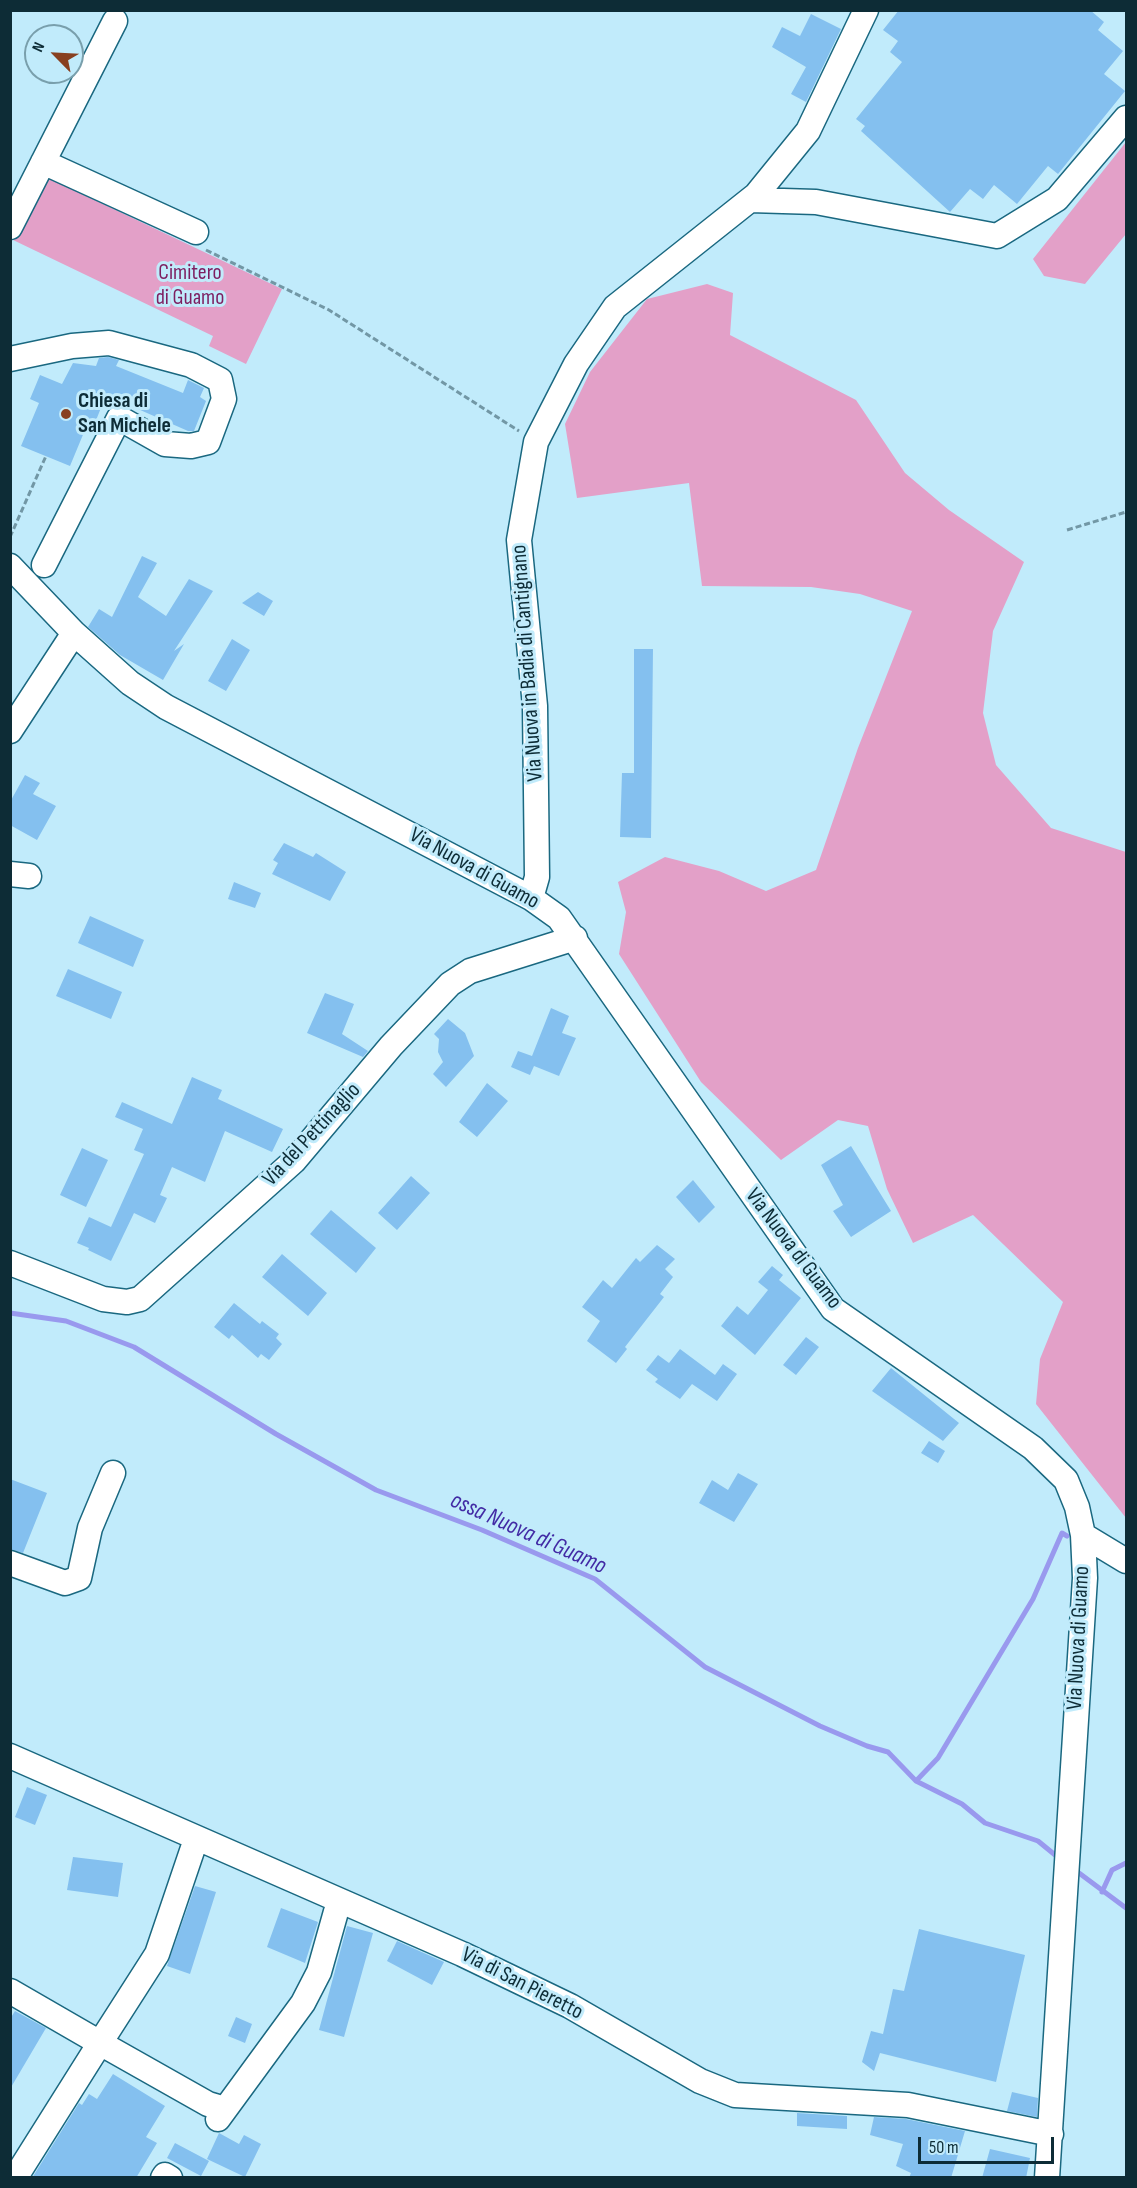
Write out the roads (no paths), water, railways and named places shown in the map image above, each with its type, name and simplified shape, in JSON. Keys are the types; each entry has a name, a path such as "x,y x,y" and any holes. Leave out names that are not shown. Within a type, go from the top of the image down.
{"street":[{"name":"Via Nuova in Badia di Cantignano","path":"531,898 537,877 535,706 519,540 536,442 576,364 615,307 750,200 808,131 866,10"},
{"path":"10,227 115,21"},
{"path":"750,200 816,202 997,236 1057,199 1126,118"},
{"path":"43,162 196,232"},
{"path":"10,359 72,346 109,343 191,365 220,380 224,399 208,442 191,446 165,444 118,418 44,565"},
{"name":"Via Nuova di Guamo","path":"10,566 74,633 130,683 166,707 531,898 559,918 832,1309 1033,1448 1065,1480 1077,1507 1083,1535 1085,1578 1064,1874 1047,2178"},
{"path":"10,731 74,633"},
{"name":"Via del Pettinaglio","path":"10,1263 103,1299 127,1302 140,1299 294,1161 391,1046 450,984 470,971 575,938"},
{"path":"10,1563 65,1583 79,1578 90,1528 113,1473"},
{"path":"1083,1535 1126,1561"},
{"name":"Via di San Pieretto","path":"10,1756 473,1959 570,2007 700,2081 735,2095 908,2105 1051,2134"},
{"path":"15,2178 157,1954 196,1839"},
{"path":"10,1991 222,2114 303,2002 318,1972 339,1901"},
{"path":"163,2178 165,2175 170,2178"}],"waterway":[{"name":"ossa Nuova di Guamo","path":"10,1313 66,1321 134,1347 276,1434 376,1490 482,1530 595,1579 705,1667 820,1726 867,1746 888,1752 916,1781 962,1804 985,1823 1038,1841 1060,1859"},
{"path":"916,1781 938,1758 1033,1599 1062,1533 1067,1536"},
{"path":"1102,1892 1112,1870 1126,1863"},
{"name":"ossa Nuova di Guamo","path":"1075,1870 1126,1908"}],"place":[{"name":"Chiesa di San Michele","path":"66,414"}],"park label":[{"name":"Cimitero di Guamo","path":"190,286"}]}
